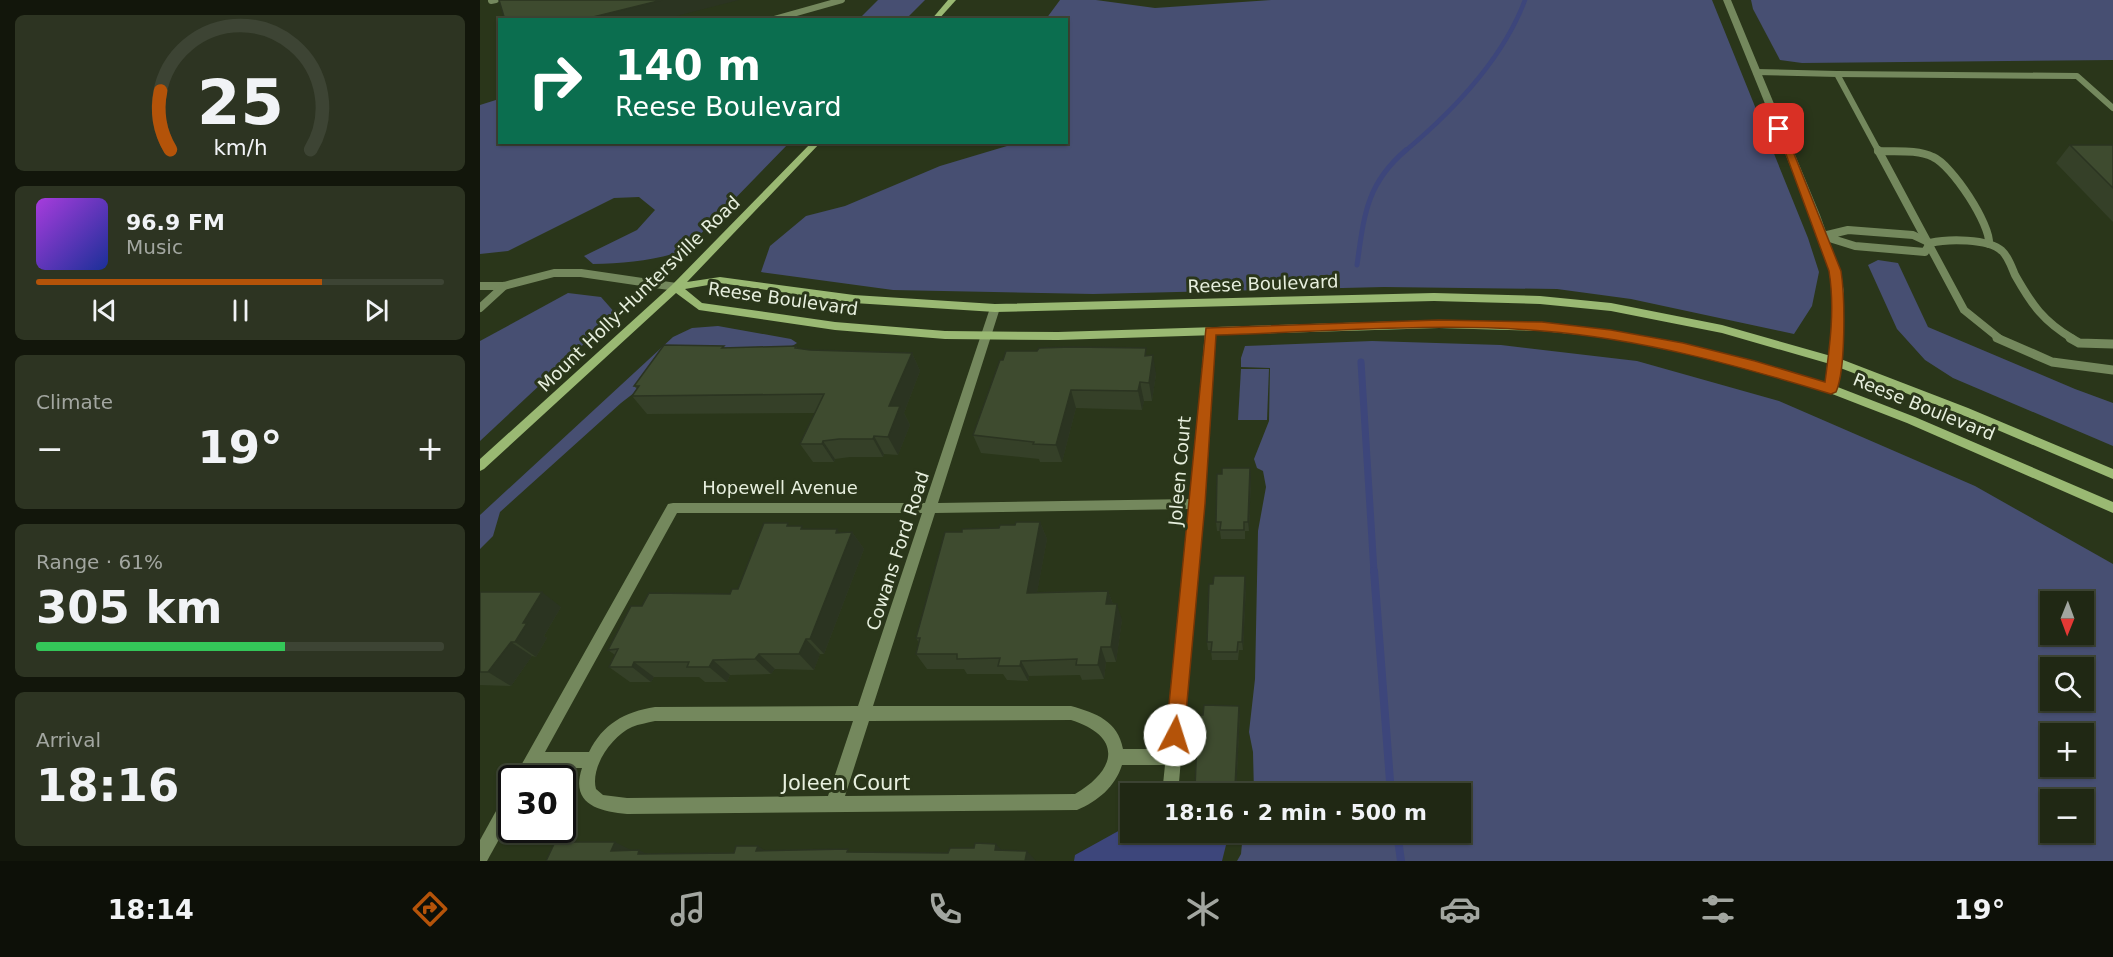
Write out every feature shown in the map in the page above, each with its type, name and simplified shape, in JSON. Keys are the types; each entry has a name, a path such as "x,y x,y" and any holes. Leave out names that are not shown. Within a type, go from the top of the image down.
{"street":[{"path":"936,18 952,0"},
{"path":"1727,0 1823,236 1839,292 1831,389"},
{"name":"Mount Holly-Huntersville Road","path":"480,466 676,287 815,144"},
{"name":"Reese Boulevard","path":"676,287 720,280 854,299 995,308 1434,297 1528,299 1611,307 1685,320 1760,338 1834,361 1953,406 2113,474"},
{"name":"Reese Boulevard","path":"676,287 699,306 853,328 986,336 1439,324 1542,327 1611,334 1683,347 1755,365 1831,389 1911,420 2112,507"},
{"name":"Cowans Ford Road","path":"834,804 995,308"},
{"name":"Joleen Court","path":"1171,783 1197,504 1210,331"},
{"name":"Hopewell Avenue","path":"529,765 673,508 930,508 1197,504"},
{"name":"Joleen Court","path":"1071,713 1088,716 1111,731 1115,740 1116,757 1106,779 1098,789 1077,802 612,804 598,801 589,792 586,777 592,760 603,742 618,726 636,717 655,714 863,716 1071,713"},
{"path":"1116,757 1173,757"},
{"path":"532,760 592,760"},
{"path":"480,857 498,824"}],"lane":[{"path":"778,18 842,0"},
{"path":"1756,72 2077,76 2113,108"},
{"path":"1837,74 1964,310 1994,336 2028,354 2060,365 2089,370 2113,370"},
{"path":"1878,151 1912,153 1936,158 1951,172 1990,236 1989,244"},
{"path":"1823,236 1848,230 1913,235 1929,243 1945,239 1989,244 2002,251 2034,308 2054,328 2079,343 2113,344"},
{"path":"1823,236 1854,246 1925,252 1929,243"},
{"path":"480,286 504,286 563,273 676,287"},
{"path":"480,308 504,286"}],"shaded area":[{"path":"878,0 925,0 907,18 860,18"},
{"path":"1060,0 1096,0 1155,8 1271,0 1712,0 1808,238 1819,272 1812,306 1794,334 1631,299 1557,289 1384,287 1093,294 893,290 761,272 770,246 806,216 845,206 940,166 1014,144 1068,144 1068,18 1047,18"},
{"path":"1751,0 2113,0 2113,60 1802,63 1780,60 1753,9"},
{"path":"498,99 498,144 788,144 685,250 674,254 651,259 593,264 584,256 637,230 655,210 639,197 614,198 508,251 480,254 480,105"},
{"path":"1878,260 1898,263 1928,327 2113,403 2113,446 1953,378 1925,360 1897,329 1868,265"},
{"path":"568,293 601,297 616,314 480,441 480,341"},
{"path":"718,326 791,339 797,343 787,348 762,352 696,345 621,403 500,512 493,536 480,549 480,515 673,337 692,328"},
{"path":"1372,341 1501,345 1637,361 1779,401 1975,486 2113,564 2113,861 1237,861 1241,854 1242,843 1471,843 1471,783 1254,783 1253,752 1249,732 1255,679 1258,531 1266,487 1263,471 1257,468 1254,459 1269,421 1270,368 1241,367 1245,346"},
{"path":"1241,369 1269,369 1267,420 1238,420"},
{"path":"1120,830 1120,843 1226,843 1222,861 1074,861 1075,855"}],"building":[{"path":"499,0 662,0 589,18 504,18"},
{"path":"2070,145 2113,145 2113,188"},
{"path":"664,345 724,346 722,348 796,346 795,348 810,350 912,353 889,406 900,406 888,437 874,436 873,439 839,439 823,441 822,444 800,444 824,394 632,396 639,386 634,386"},
{"path":"1039,348 1146,348 1145,356 1153,355 1149,383 1140,382 1138,391 1071,390 1056,445 973,435 1000,360 1003,360 1006,351 1037,351"},
{"path":"1222,468 1250,468 1248,522 1244,522 1244,530 1220,530 1221,522 1216,522 1217,474 1222,474"},
{"path":"1016,522 1040,522 1027,593 1108,591 1106,604 1117,604 1111,647 1101,647 1098,665 1076,665 1077,659 1021,661 1020,666 998,666 1000,658 957,659 957,654 916,654 920,638 916,638 945,532 999,528 1000,525 1015,525"},
{"path":"764,523 788,523 787,526 802,526 801,529 837,529 836,533 852,532 810,639 806,639 799,654 759,654 755,659 713,660 709,667 687,667 689,662 634,662 632,667 609,667 618,649 608,650 631,606 642,606 649,593 730,594 732,589 738,589"},
{"path":"1214,576 1245,576 1242,642 1238,642 1237,652 1211,652 1212,642 1207,642 1209,584 1213,584"},
{"path":"480,592 542,592 523,623 527,623 515,642 511,642 488,672 480,672"},
{"path":"1204,705 1239,706 1235,783 1195,783 1198,715 1203,715"},
{"path":"576,842 615,842 611,851 639,850 638,854 734,853 736,846 758,846 756,851 848,849 847,852 948,853 950,848 974,848 975,843 996,844 995,850 1027,851 1025,861 546,861 555,843"}],"waterway":[{"path":"1404,152 1458,102 1490,63 1504,43 1525,0"},
{"path":"1357,265 1369,202 1382,175 1404,152"},
{"path":"1361,362 1374,572"},
{"path":"1374,571 1390,783"},
{"path":"1399,843 1401,861"}],"route":[{"path":"1175,735 1197,504 1210,331 1439,324 1542,327 1611,334 1683,347 1755,365 1831,389 1838,327 1839,292 1835,271 1779,129"}]}
